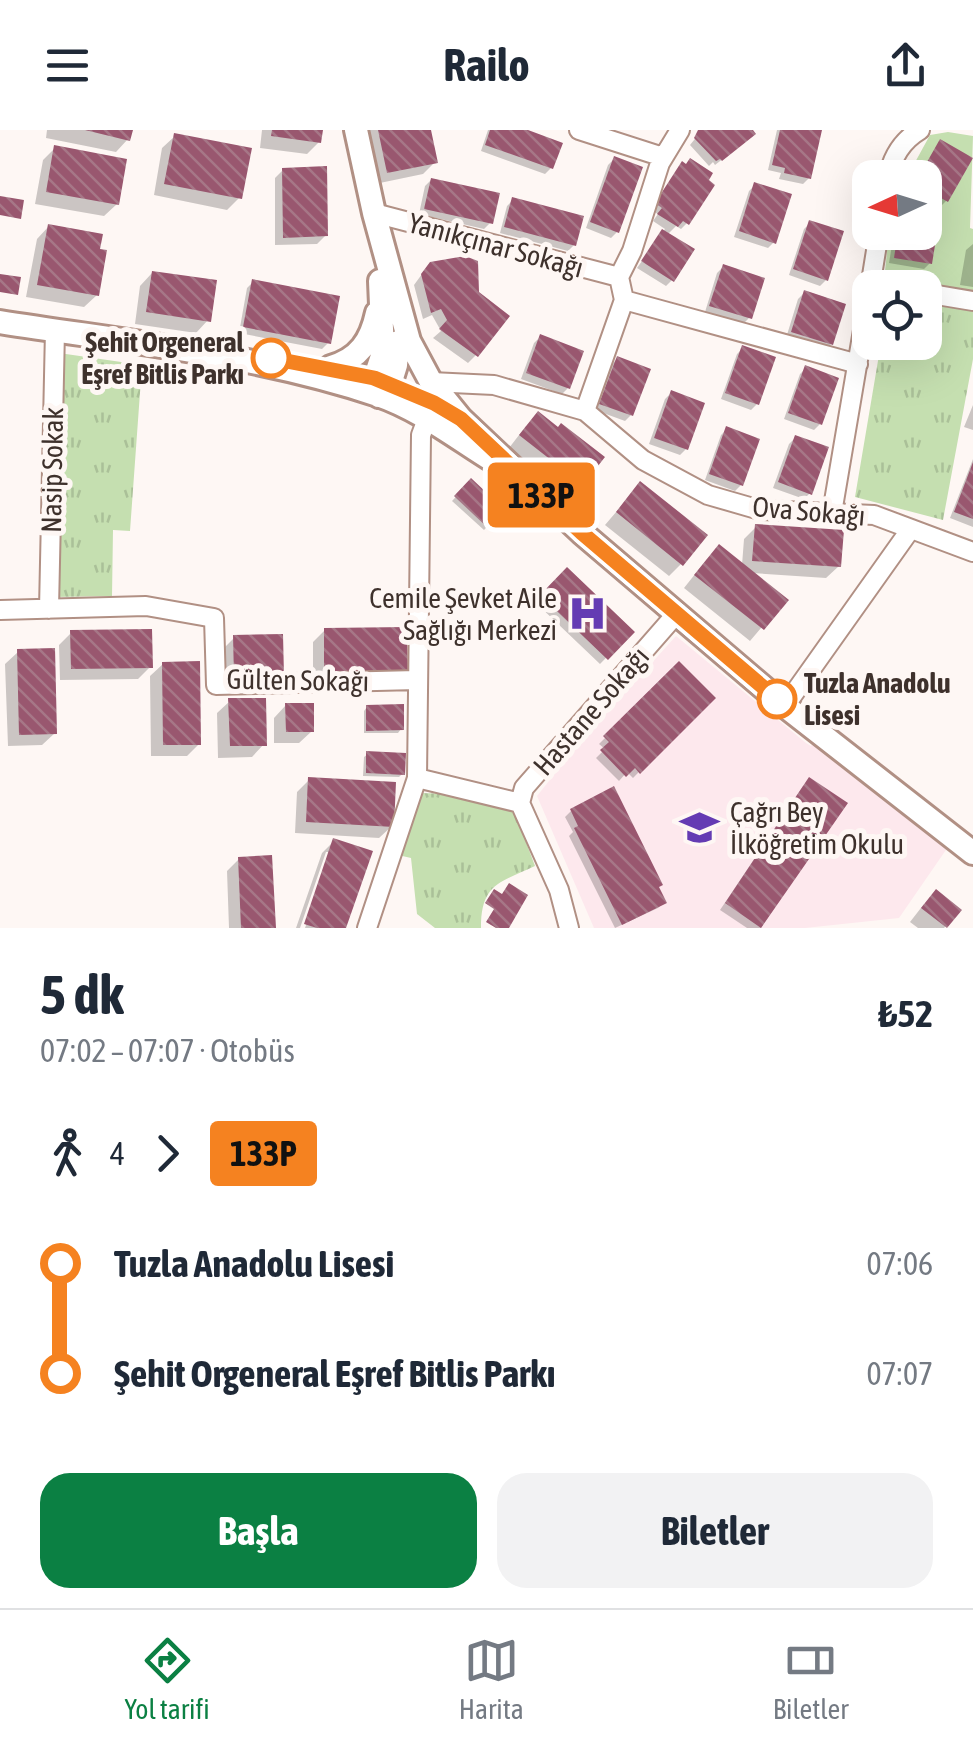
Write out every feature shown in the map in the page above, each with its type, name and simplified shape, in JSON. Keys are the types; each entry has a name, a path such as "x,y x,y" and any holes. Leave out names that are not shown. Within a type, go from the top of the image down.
{"street":[{"path":"356,130 398,346 381,386"},
{"path":"578,130 663,157"},
{"path":"585,410 624,300 618,277 632,251 663,157 680,130"},
{"path":"895,160 908,137 919,130"},
{"name":"Yanıkçınar Sokağı","path":"374,212 618,277"},
{"path":"942,296 973,301"},
{"path":"331,367 348,362 364,346 389,298"},
{"path":"389,298 431,382 461,419 520,477 785,706 973,853"},
{"path":"624,300 858,364"},
{"path":"0,322 331,367 434,403 461,419"},
{"name":"Nasip Sokak","path":"50,609 55,330"},
{"path":"164,344 290,372 381,386 520,477"},
{"path":"832,513 859,360"},
{"name":"Ova Sokağı","path":"431,382 494,385 585,410 643,460 708,495 760,510 874,515 973,552"},
{"path":"366,928 417,778 422,435 428,419"},
{"path":"785,706 910,530"},
{"name":"Gülten Sokağı","path":"0,610 146,606 214,618 216,685 417,680"},
{"name":"Hastane Sokağı","path":"570,928 560,890 520,803 524,788 678,612"},
{"path":"417,778 520,803"}],"shaded area":[{"path":"676,636 806,743 811,746 816,739 948,847 899,918 805,928 594,928 537,796"}],"green space":[{"path":"948,132 973,136 973,291 942,286 942,270 885,270 887,250 942,250 942,160 916,160 930,135"},
{"path":"942,306 973,311 973,359 943,520 855,497 878,360 942,360"},
{"path":"59,353 142,365 130,531 113,530 112,596 54,597"},
{"path":"420,793 455,794 514,810 535,866 494,887 484,902 481,928 435,928 417,914 411,858 398,855"}],"building":[{"path":"85,130 133,130 130,141"},
{"path":"272,130 323,130 321,143 271,136"},
{"path":"378,130 431,130 438,163 387,173"},
{"path":"490,130 528,130 563,143 553,169 485,145"},
{"path":"698,130 753,130 756,134 722,161 716,161 694,138"},
{"path":"780,130 822,130 811,179 784,173 785,168 772,165"},
{"path":"174,133 252,148 242,199 164,184"},
{"path":"940,139 973,158 948,202 942,199 942,160 928,160"},
{"path":"54,145 127,159 119,205 46,192"},
{"path":"614,156 643,167 619,233 590,222"},
{"path":"690,158 713,173 709,180 715,185 689,225 683,221 678,227 657,214 662,208 655,203 682,161 686,164"},
{"path":"327,166 328,236 283,238 282,168"},
{"path":"431,178 500,193 493,224 424,209"},
{"path":"754,182 792,194 776,244 739,231"},
{"path":"0,196 24,200 21,219 0,215"},
{"path":"512,197 584,216 576,246 504,227"},
{"path":"809,220 844,231 828,281 793,269"},
{"path":"48,224 103,234 100,249 107,250 99,296 37,285"},
{"path":"662,229 695,249 674,282 641,261"},
{"path":"895,250 934,250 932,264 894,258"},
{"path":"465,256 478,261 479,292 510,316 478,357 439,329 447,320 441,309 431,313 421,274 430,262"},
{"path":"723,264 765,278 752,319 709,306"},
{"path":"152,271 217,280 211,322 146,312"},
{"path":"0,274 21,277 18,295 0,292"},
{"path":"252,279 340,296 331,344 243,327"},
{"path":"804,290 846,304 833,345 791,332"},
{"path":"540,334 584,351 570,389 526,373"},
{"path":"742,345 776,357 759,405 725,393"},
{"path":"617,356 651,369 633,416 599,404"},
{"path":"805,365 839,378 822,425 788,413"},
{"path":"671,390 705,403 688,450 654,438"},
{"path":"538,411 558,427 561,423 605,457 583,485 519,435"},
{"path":"726,426 760,439 743,486 709,474"},
{"path":"795,435 829,447 812,495 778,482"},
{"path":"973,462 973,519 954,512"},
{"path":"471,478 506,511 489,529 454,496"},
{"path":"640,481 708,535 683,566 616,512"},
{"path":"755,524 844,530 841,567 752,561"},
{"path":"719,544 789,600 764,630 694,575"},
{"name":"Cemile Şevket Aile Sağlığı Merkezi","path":"567,567 635,632 608,660 540,595"},
{"path":"407,627 408,673 324,673 324,628"},
{"path":"152,629 153,668 71,669 70,630"},
{"path":"283,634 284,676 234,677 233,635"},
{"path":"55,648 57,734 19,735 17,649"},
{"path":"200,661 201,745 163,745 162,662"},
{"path":"679,661 716,698 640,774 635,768 626,777 600,750 609,742 603,736"},
{"path":"228,698 266,698 267,746 230,746"},
{"path":"285,703 314,703 314,732 286,732"},
{"path":"404,704 404,730 366,731 366,705"},
{"path":"366,751 406,753 405,775 366,773"},
{"path":"308,777 396,782 394,827 306,822"},
{"name":"Tuzla Anadolu Lisesi","path":"809,777 848,803 761,928 725,903"},
{"path":"614,786 663,885 659,887 667,903 622,925 574,828 578,826 570,809"},
{"path":"333,838 373,851 346,928 317,928 304,924"},
{"path":"272,855 276,928 241,928 238,857"},
{"path":"509,883 528,895 509,928 496,928 486,922 494,909 485,903 494,889 502,894"},
{"path":"936,889 962,910 947,928 921,908"}],"bus line":[{"name":"133P","path":"271,358 374,378 461,419 582,533 777,699"}],"place":[{"name":"Şehit Orgeneral Eşref Bitlis Parkı","path":"271,358"},
{"name":"Cemile Şevket Aile Sağlığı Merkezi","path":"587,614"},
{"name":"Tuzla Anadolu Lisesi","path":"777,699"},
{"name":"Çağrı Bey İlköğretim Okulu","path":"700,828"}]}
